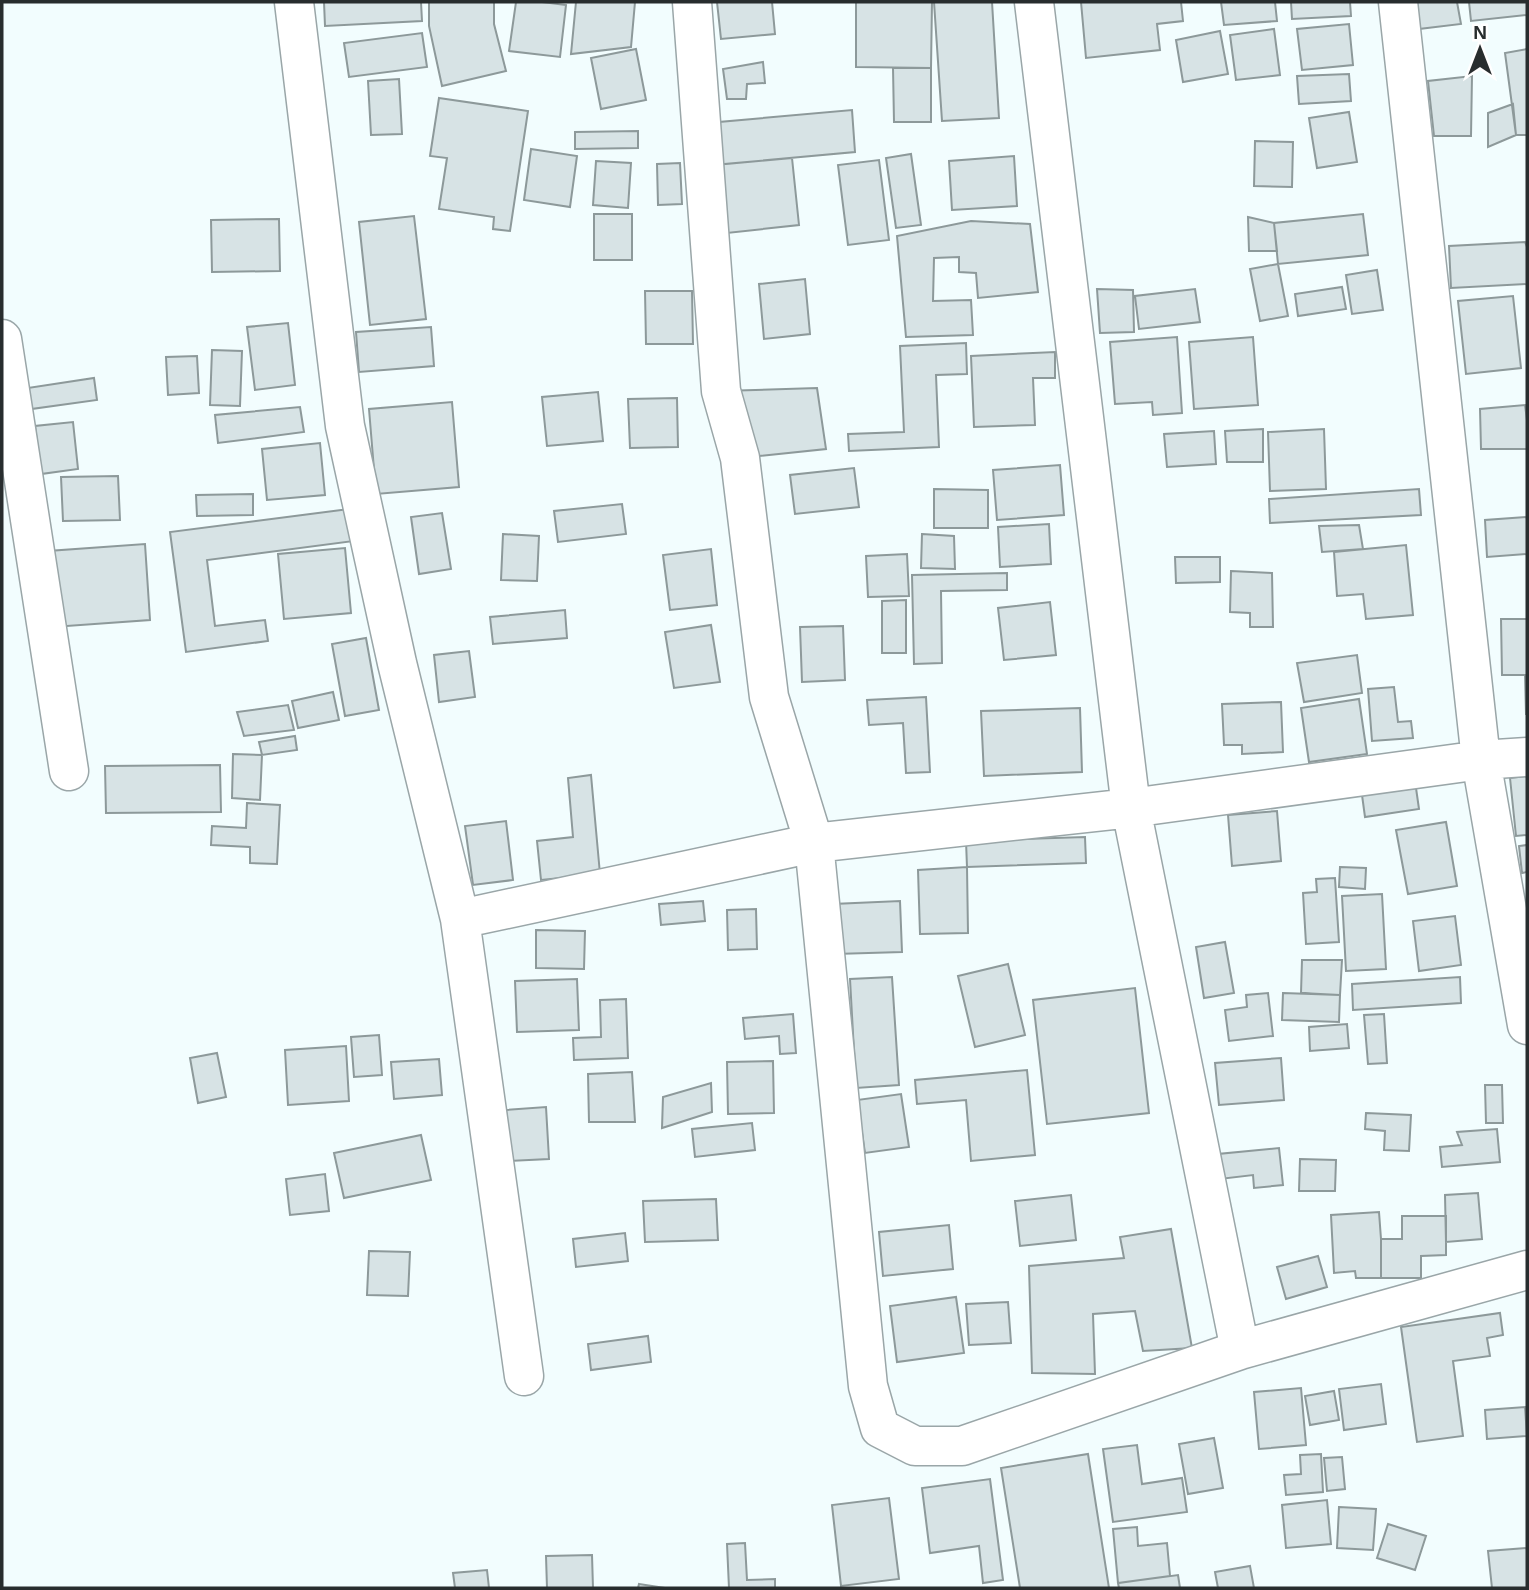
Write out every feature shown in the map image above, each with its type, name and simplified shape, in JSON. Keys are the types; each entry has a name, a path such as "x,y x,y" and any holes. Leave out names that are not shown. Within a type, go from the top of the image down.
{"street":[{"path":"294,2 345,426 397,663 460,919 524,1376"},
{"path":"692,2 721,391 740,458 769,697 814,842 868,1386 880,1428 915,1446 962,1446 1240,1350 1526,1275"},
{"path":"1034,2 1131,808 1240,1350"},
{"path":"1398,2 1481,760 1527,1025"},
{"path":"2,339 69,771"},
{"path":"460,919 814,842 1131,808 1481,760 1527,757"}],"building":[{"path":"324,2 421,2 422,21 325,26"},
{"path":"429,2 494,2 494,24 506,71 442,86 429,26"},
{"path":"516,2 566,5 560,57 509,51"},
{"path":"576,2 635,2 631,47 571,54"},
{"path":"717,2 772,2 775,34 721,39"},
{"path":"856,2 932,2 931,68 856,67"},
{"path":"934,2 992,2 999,118 942,121"},
{"path":"1081,2 1181,2 1183,21 1157,24 1160,50 1086,58"},
{"path":"1221,2 1275,2 1277,21 1224,25"},
{"path":"1291,2 1350,2 1351,16 1292,19"},
{"path":"1404,2 1457,2 1461,24 1402,31"},
{"path":"1469,2 1527,2 1527,15 1471,21"},
{"path":"1349,24 1353,65 1302,70 1297,29"},
{"path":"1274,29 1280,75 1236,80 1230,35"},
{"path":"1220,31 1228,74 1183,82 1176,40"},
{"path":"422,33 427,67 349,77 344,43"},
{"path":"636,49 646,100 601,109 591,58"},
{"path":"1527,49 1527,135 1516,135 1505,53"},
{"path":"763,62 765,83 747,84 746,99 727,99 723,69"},
{"path":"893,68 931,68 931,122 894,122"},
{"path":"1349,74 1351,101 1299,104 1297,76"},
{"path":"1472,76 1471,136 1434,136 1428,81"},
{"path":"399,79 402,134 371,135 368,81"},
{"path":"439,98 528,111 510,231 493,229 494,217 439,209 447,158 430,156"},
{"path":"1513,104 1516,135 1488,147 1488,113"},
{"path":"852,110 855,152 703,166 719,122"},
{"path":"1349,112 1357,162 1317,168 1309,118"},
{"path":"638,131 638,148 575,149 575,132"},
{"path":"1255,141 1293,142 1292,187 1254,186"},
{"path":"531,149 577,156 570,207 524,200"},
{"path":"911,154 921,225 896,228 886,158"},
{"path":"1014,156 1017,206 952,210 949,161"},
{"path":"792,158 799,225 727,233 703,166"},
{"path":"879,160 889,240 848,245 838,165"},
{"path":"596,161 631,163 628,208 593,205"},
{"path":"680,163 682,204 658,205 657,164"},
{"path":"594,214 632,214 632,260 594,260"},
{"path":"1363,214 1368,255 1278,264 1274,223"},
{"path":"414,216 426,319 370,325 359,222"},
{"path":"1248,217 1274,223 1277,251 1249,251"},
{"path":"279,219 280,271 212,272 211,220"},
{"path":"971,221 1030,224 1038,292 978,298 976,273 959,272 959,257 934,258 933,301 971,300 973,335 906,337 897,236"},
{"path":"1525,242 1527,284 1451,288 1449,246"},
{"path":"1278,264 1288,316 1260,321 1250,269"},
{"path":"1377,270 1383,310 1352,314 1346,275"},
{"path":"805,279 810,334 764,339 759,284"},
{"path":"1342,287 1346,309 1298,316 1295,294"},
{"path":"1097,289 1133,290 1134,332 1100,333"},
{"path":"1195,289 1200,322 1139,329 1135,296"},
{"path":"645,291 692,291 693,344 646,344"},
{"path":"1513,296 1521,368 1466,374 1458,301"},
{"path":"288,323 295,385 255,390 247,327"},
{"path":"431,327 434,366 359,372 356,332"},
{"path":"1177,337 1182,413 1153,415 1152,402 1115,404 1110,342"},
{"path":"1253,337 1258,405 1194,409 1189,342"},
{"path":"966,343 967,374 936,375 939,447 849,451 848,434 904,432 900,346"},
{"path":"212,350 242,351 240,406 210,405"},
{"path":"1055,352 1055,378 1033,378 1035,425 974,427 971,356"},
{"path":"197,356 199,393 168,395 166,357"},
{"path":"94,378 97,400 24,410 21,389"},
{"path":"817,388 826,449 740,458 721,391"},
{"path":"598,392 603,441 547,446 542,397"},
{"path":"677,398 678,447 630,448 628,399"},
{"path":"452,402 459,487 376,494 369,409"},
{"path":"1525,405 1527,449 1481,449 1480,409"},
{"path":"300,407 304,432 218,443 215,415"},
{"path":"73,422 78,469 41,474 35,426"},
{"path":"1263,429 1263,462 1227,462 1225,431"},
{"path":"1324,429 1326,489 1270,491 1268,432"},
{"path":"1214,431 1216,464 1167,467 1164,434"},
{"path":"320,443 325,495 267,500 262,449"},
{"path":"1060,465 1064,515 997,520 993,470"},
{"path":"854,468 859,507 795,514 790,475"},
{"path":"118,476 120,520 63,521 61,477"},
{"path":"934,489 988,490 988,528 934,528"},
{"path":"1419,489 1421,515 1270,523 1269,499"},
{"path":"253,494 253,515 197,516 196,495"},
{"path":"622,504 626,534 558,542 554,511"},
{"path":"349,509 354,541 207,560 215,626 265,620 268,641 186,652 170,532"},
{"path":"442,513 451,569 419,574 411,517"},
{"path":"1527,517 1527,554 1487,557 1485,520"},
{"path":"1049,524 1051,564 1000,567 998,527"},
{"path":"1359,525 1363,549 1322,552 1319,526"},
{"path":"503,534 539,536 537,581 501,580"},
{"path":"922,534 954,536 955,569 921,568"},
{"path":"145,544 150,620 53,627 48,551"},
{"path":"1406,545 1413,615 1366,619 1363,594 1337,596 1334,552"},
{"path":"345,548 351,613 284,619 278,554"},
{"path":"711,549 717,605 670,610 663,555"},
{"path":"907,554 909,596 868,597 866,556"},
{"path":"1175,557 1220,557 1220,582 1176,583"},
{"path":"1231,571 1272,573 1273,627 1250,627 1250,613 1230,612"},
{"path":"1007,573 1007,590 941,591 942,663 914,664 912,575"},
{"path":"906,600 906,653 882,653 882,601"},
{"path":"1050,602 1056,655 1004,660 998,608"},
{"path":"565,610 567,638 493,644 490,617"},
{"path":"1501,619 1527,619 1527,675 1502,675"},
{"path":"711,625 720,682 674,688 665,632"},
{"path":"843,626 845,680 802,682 800,627"},
{"path":"366,638 379,710 345,716 332,644"},
{"path":"469,651 475,697 439,702 434,655"},
{"path":"1357,655 1362,693 1304,702 1297,663"},
{"path":"1527,675 1527,714 1526,714"},
{"path":"1394,687 1398,722 1411,721 1413,738 1372,741 1368,689"},
{"path":"333,692 339,720 298,728 292,701"},
{"path":"926,697 930,772 906,773 903,723 869,725 867,700"},
{"path":"1359,699 1367,754 1309,762 1301,708"},
{"path":"1281,702 1283,752 1242,754 1242,745 1224,745 1222,704"},
{"path":"288,705 294,730 244,736 237,712"},
{"path":"1080,708 1082,772 984,776 981,711"},
{"path":"295,736 297,750 262,755 259,742"},
{"path":"233,754 262,755 260,800 232,798"},
{"path":"220,765 221,812 106,813 105,766"},
{"path":"591,775 600,874 541,880 537,841 573,837 568,778"},
{"path":"1527,776 1527,835 1516,836 1510,778"},
{"path":"1416,788 1419,809 1365,817 1362,795"},
{"path":"247,803 280,805 277,864 250,863 250,847 211,845 212,826 246,828"},
{"path":"1277,811 1281,861 1232,866 1228,815"},
{"path":"506,821 513,880 473,885 465,826"},
{"path":"1446,822 1457,886 1408,894 1396,830"},
{"path":"1085,837 1086,863 967,867 966,841"},
{"path":"1527,845 1527,872 1522,873 1519,846"},
{"path":"967,867 968,933 920,934 918,870"},
{"path":"1340,867 1366,868 1365,889 1339,887"},
{"path":"1335,878 1339,942 1306,944 1303,893 1317,892 1316,879"},
{"path":"1382,894 1386,969 1346,971 1342,896"},
{"path":"703,901 705,921 661,925 659,904"},
{"path":"900,901 902,952 835,954 833,904"},
{"path":"756,909 757,949 728,950 727,910"},
{"path":"1455,916 1461,965 1419,971 1413,921"},
{"path":"536,930 585,931 584,969 536,968"},
{"path":"1225,942 1234,993 1204,998 1196,947"},
{"path":"1302,960 1342,960 1340,995 1301,993"},
{"path":"1008,964 1025,1035 975,1047 958,976"},
{"path":"892,977 899,1085 856,1088 850,979"},
{"path":"1460,977 1461,1003 1353,1010 1352,984"},
{"path":"577,979 579,1030 517,1032 515,981"},
{"path":"1135,988 1149,1113 1047,1124 1033,1000"},
{"path":"1268,993 1273,1036 1229,1041 1225,1010 1247,1007 1246,995"},
{"path":"1283,993 1340,995 1339,1022 1282,1020"},
{"path":"626,999 628,1058 574,1060 573,1038 601,1037 600,1000"},
{"path":"793,1014 796,1053 780,1054 779,1036 745,1039 743,1018"},
{"path":"1384,1014 1387,1063 1368,1064 1364,1015"},
{"path":"1347,1024 1349,1048 1310,1051 1309,1027"},
{"path":"379,1035 382,1075 354,1077 351,1037"},
{"path":"346,1046 349,1101 288,1105 285,1050"},
{"path":"217,1053 226,1097 198,1103 190,1058"},
{"path":"1281,1058 1284,1100 1219,1105 1215,1063"},
{"path":"439,1059 442,1095 394,1099 391,1062"},
{"path":"773,1061 774,1113 728,1114 727,1062"},
{"path":"1027,1070 1035,1155 971,1161 966,1100 917,1104 915,1080"},
{"path":"632,1072 635,1122 589,1122 588,1074"},
{"path":"711,1083 712,1112 662,1128 663,1097"},
{"path":"1485,1085 1502,1085 1503,1123 1486,1123"},
{"path":"901,1094 909,1147 865,1153 857,1100"},
{"path":"546,1107 549,1159 509,1161 506,1110"},
{"path":"1366,1113 1411,1115 1409,1151 1384,1150 1385,1131 1365,1129"},
{"path":"752,1123 755,1150 695,1157 692,1129"},
{"path":"1497,1129 1500,1162 1442,1167 1440,1147 1462,1145 1457,1132"},
{"path":"421,1135 431,1180 344,1198 334,1153"},
{"path":"1279,1148 1283,1185 1254,1188 1253,1175 1220,1179 1218,1154"},
{"path":"1300,1159 1336,1160 1335,1191 1299,1191"},
{"path":"325,1174 329,1211 290,1215 286,1179"},
{"path":"1478,1193 1482,1239 1446,1242 1445,1195"},
{"path":"1071,1195 1076,1240 1020,1246 1015,1201"},
{"path":"716,1199 718,1240 645,1242 643,1201"},
{"path":"1379,1212 1381,1278 1356,1278 1355,1271 1334,1273 1331,1215"},
{"path":"1402,1216 1446,1216 1446,1255 1421,1256 1421,1278 1381,1278 1381,1239 1402,1239"},
{"path":"949,1225 953,1269 883,1276 879,1232"},
{"path":"1171,1229 1192,1348 1143,1351 1135,1311 1093,1314 1095,1374 1032,1373 1029,1266 1124,1258 1120,1237"},
{"path":"625,1233 628,1261 576,1267 573,1239"},
{"path":"369,1251 410,1252 408,1296 367,1295"},
{"path":"1318,1256 1327,1287 1286,1299 1277,1267"},
{"path":"956,1297 964,1353 897,1362 890,1306"},
{"path":"1008,1302 1011,1343 969,1345 966,1304"},
{"path":"1500,1313 1503,1335 1487,1338 1490,1356 1453,1361 1463,1436 1417,1442 1401,1327"},
{"path":"648,1336 651,1362 591,1370 588,1344"},
{"path":"1381,1384 1386,1424 1344,1430 1339,1389"},
{"path":"1301,1388 1306,1445 1259,1449 1254,1392"},
{"path":"1334,1391 1339,1420 1310,1425 1305,1396"},
{"path":"1525,1407 1527,1436 1487,1439 1485,1410"},
{"path":"1214,1438 1223,1488 1188,1494 1179,1444"},
{"path":"1137,1445 1142,1484 1182,1478 1187,1512 1113,1522 1103,1449"},
{"path":"1088,1454 1109,1588 1020,1588 1001,1468"},
{"path":"1321,1454 1323,1492 1286,1495 1284,1475 1301,1474 1300,1455"},
{"path":"1342,1457 1345,1489 1327,1491 1324,1458"},
{"path":"990,1479 1003,1580 983,1583 979,1546 930,1553 922,1488"},
{"path":"889,1498 899,1579 841,1586 832,1505"},
{"path":"1327,1500 1331,1544 1286,1548 1282,1505"},
{"path":"1339,1507 1376,1509 1373,1550 1337,1548"},
{"path":"1388,1524 1426,1536 1415,1570 1377,1558"},
{"path":"1137,1527 1138,1546 1167,1543 1170,1576 1118,1583 1113,1529"},
{"path":"745,1543 747,1580 775,1579 775,1588 729,1588 727,1544"},
{"path":"1527,1548 1527,1588 1492,1588 1488,1551"},
{"path":"592,1555 593,1588 547,1588 546,1556"},
{"path":"1250,1566 1254,1588 1218,1588 1215,1572"},
{"path":"487,1570 489,1588 455,1588 453,1573"},
{"path":"1178,1575 1180,1588 1119,1588 1118,1583"},
{"path":"639,1584 665,1588 638,1588"}]}
